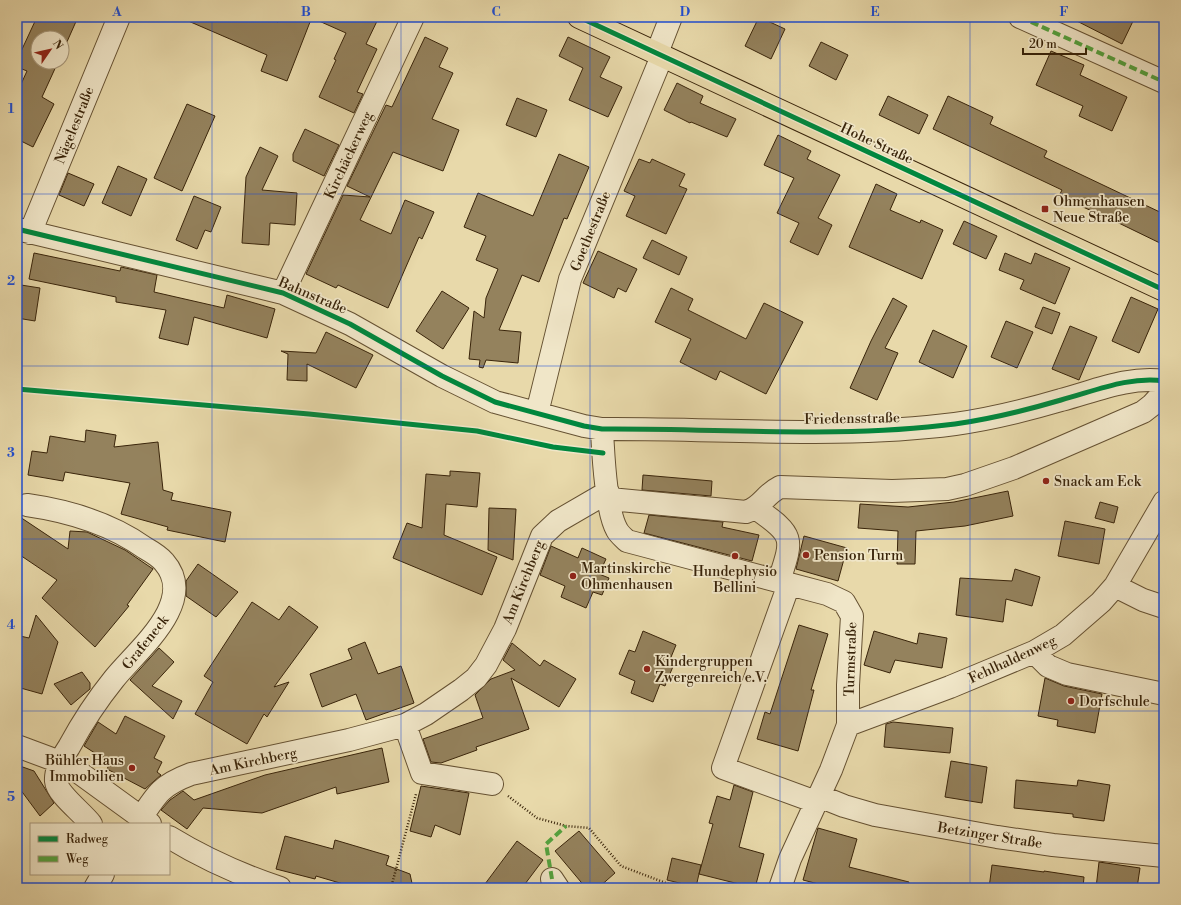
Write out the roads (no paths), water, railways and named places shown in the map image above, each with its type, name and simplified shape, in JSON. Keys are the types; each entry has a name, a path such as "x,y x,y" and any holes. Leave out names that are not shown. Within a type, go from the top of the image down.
{"main road":[{"name":"Hohe Straße","path":"579,17 1164,290"}],"street":[{"name":"Nägelestraße","path":"24,231 119,17"},
{"name":"Kirchäckerweg","path":"283,293 412,17"},
{"name":"Goethestraße","path":"537,413 570,279 660,54 671,17"},
{"path":"1020,17 1164,82"},
{"name":"Bahnstraße","path":"24,231 283,293 350,324 470,391 495,402 537,413"},
{"name":"Friedensstraße","path":"537,413 602,429 838,432 893,430 956,424 1062,400 1106,387 1139,380 1164,381"},
{"path":"602,429 609,495 746,512 756,509 772,490 780,487 892,491 947,489 965,485 1014,468 1142,412 1152,405 1164,392"},
{"name":"Turmstraße","path":"609,495 612,518 617,531 627,542 827,594 844,602 852,616 848,685 848,725 790,859 780,888"},
{"name":"Am Kirchberg","path":"146,821 156,795 167,784 191,774 349,740 405,726 426,714 476,678 494,653 542,536 558,521 609,495"},
{"name":"Fehlhaldenweg","path":"848,725 950,687 1034,652 1063,635 1101,602 1114,586 1164,502"},
{"name":"Grafeneck","path":"27,505 74,514 112,528 132,538 155,554 164,562 172,574 172,602 165,619 115,679 84,721 60,762 55,780 59,793 74,804 90,823"},
{"path":"756,509 783,531 790,541 784,583"},
{"name":"Betzinger Straße","path":"784,583 723,768 817,799 875,815 997,837 1053,845 1164,856"},
{"path":"1114,586 1143,600 1164,607"},
{"path":"1034,652 1048,666 1067,674 1164,694"},
{"path":"405,726 422,773 492,784"},
{"path":"17,746 60,762 94,782 146,821"},
{"path":"170,838 189,850 234,872 280,888"},
{"path":"95,888 102,875"}],"place":[{"name":"Ohmenhausen Neue Straße","path":"1045,209"},
{"name":"Snack am Eck","path":"1046,481"},
{"name":"Pension Turm","path":"806,555"},
{"name":"Hundephysio Bellini","path":"735,556"},
{"name":"Martinskirche Ohmenhausen","path":"573,576"},
{"name":"Kindergruppen Zwergenreich e.V.","path":"647,669"},
{"name":"Dorfschule","path":"1071,701"},
{"name":"Bühler Haus Immobilien","path":"132,768"}]}
